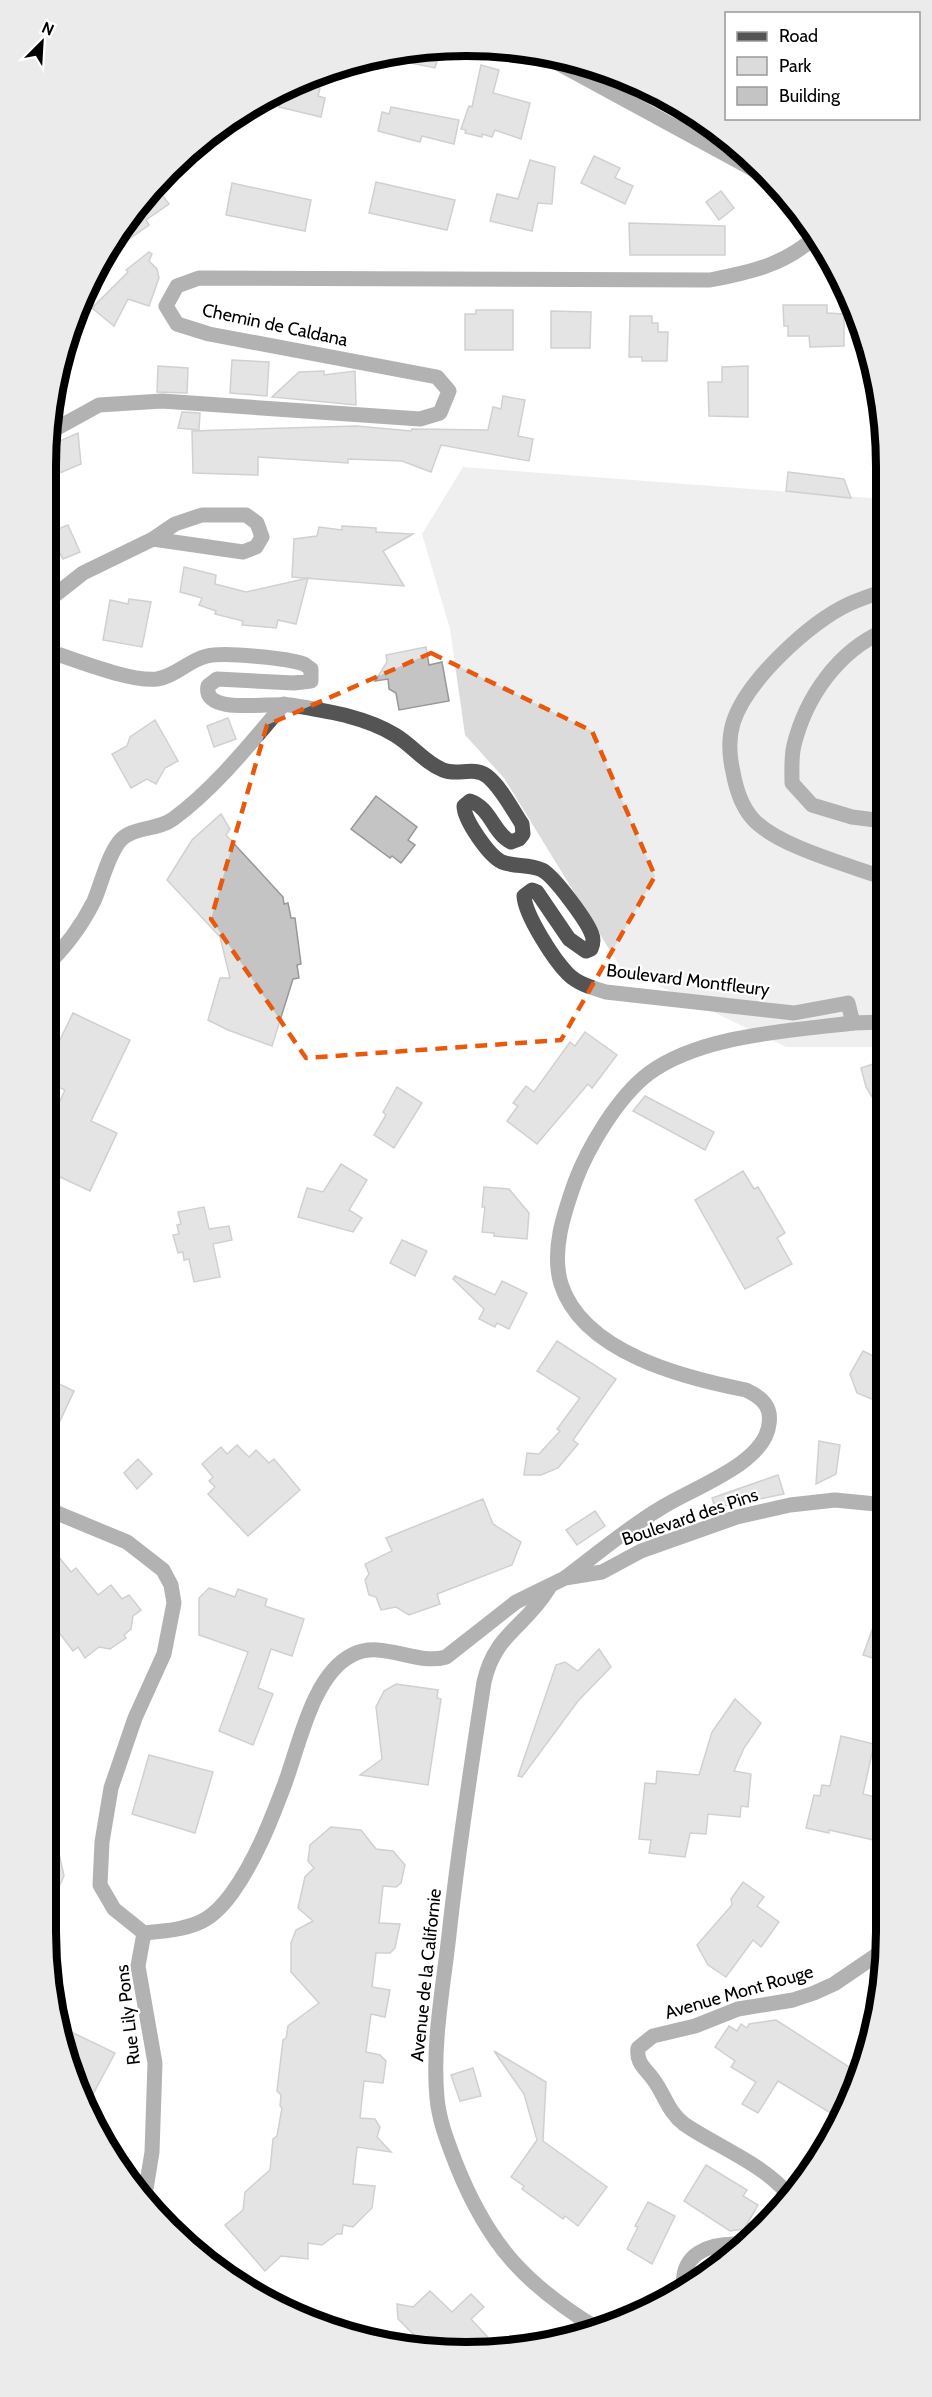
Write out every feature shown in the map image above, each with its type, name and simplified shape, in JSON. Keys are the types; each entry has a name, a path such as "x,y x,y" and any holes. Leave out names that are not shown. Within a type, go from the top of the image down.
{"street":[{"path":"564,67 745,165"},
{"name":"Chemin de Caldana","path":"57,428 99,405 162,401 420,419 440,413 449,391 437,377 209,334 177,324 166,306 177,286 199,278 710,280 752,272 796,254 810,242"},
{"path":"56,594 83,573 153,539 175,524 202,515 246,515 258,524 262,537 256,547 243,552 153,539"},
{"path":"876,594 848,604 806,632 773,665 747,695 733,722 728,750 736,791 753,819 783,841 876,875"},
{"path":"876,634 831,669 808,704 793,747 792,783 812,805 852,817 876,819"},
{"name":"Boulevard Montfleury","path":"56,653 137,678 156,679 172,675 195,661 220,655 303,664 311,669 313,675 311,681 304,683 226,678 211,682 207,692 211,701 221,705 284,704 375,724 397,736 444,771 458,773 474,771 488,777 522,824 523,834 519,839 511,842 504,839 484,809 470,801 465,806 467,820 491,854 500,861 541,869 550,875 586,924 593,942 591,949 586,951 569,939 537,892 532,890 524,896 527,916 567,974 580,983 606,992 794,1013 848,1003 853,1023"},
{"path":"56,954 80,925 93,902 118,844 125,836 154,829 171,821 237,759 284,704"},
{"path":"565,1578 660,1508 754,1454 768,1431 770,1418 767,1406 757,1395 746,1390 653,1366 621,1350 593,1328 575,1309 562,1285 558,1250 562,1227 582,1163 632,1089 649,1074 670,1061 697,1050 740,1039 853,1023 876,1022"},
{"name":"Boulevard des Pins","path":"549,1588 565,1578 602,1572 641,1551 737,1517 790,1505 835,1500 876,1504"},
{"path":"56,1513 127,1542 163,1570 171,1585 174,1603 164,1654 135,1718 111,1788 102,1842 100,1885 114,1910 144,1933 183,1929 201,1922 224,1903 243,1877 284,1786 314,1701 342,1662 353,1654 368,1650 387,1650 434,1660 446,1657 516,1602 549,1588"},
{"name":"Avenue de la Californie","path":"549,1588 536,1609 502,1639 488,1666 484,1683 455,1874 442,1998 436,2074 437,2100 442,2126 464,2182 491,2236 530,2281 589,2323"},
{"name":"Rue Lily Pons","path":"144,1933 138,1966 155,2063 152,2152 146,2188"},
{"name":"Avenue Mont Rouge","path":"783,2192 736,2153 684,2124 672,2113 657,2085 640,2064 638,2048 653,2036 695,2026 738,2009 793,2000 814,1994 834,1984 876,1955"},
{"path":"684,2278 688,2267 697,2254 719,2243 732,2244"}],"highlighted area":[{"path":"431,653 592,731 655,876 561,1040 306,1058 211,919 267,725"}],"green space":[{"path":"463,467 876,498 876,1047 786,1047 620,967 504,778 465,735 450,629 422,534"}],"building":[{"path":"439,56 435,68 400,61"},
{"path":"481,65 499,70 493,93 530,103 521,139 495,130 492,137 482,134 482,137 465,133 466,130 461,129 469,106 472,107"},
{"path":"312,86 320,88 318,96 325,98 321,117 279,107 281,100"},
{"path":"391,107 459,120 454,144 422,136 420,142 378,131 382,112 389,114"},
{"path":"594,156 620,168 615,178 633,186 625,204 581,183"},
{"path":"530,160 555,167 552,204 538,203 532,231 490,221 497,194 518,199"},
{"path":"376,182 455,200 447,230 369,213"},
{"path":"232,183 311,200 305,231 226,215"},
{"path":"721,191 734,208 719,220 706,202"},
{"path":"160,192 169,204 146,220 149,225 120,245"},
{"path":"629,223 725,226 725,255 630,255"},
{"path":"149,252 152,254 149,261 157,269 159,278 149,306 128,299 114,326 92,308 128,272 126,270"},
{"path":"783,305 827,305 827,313 844,314 844,346 810,347 809,336 788,336 788,326 784,326"},
{"path":"476,310 513,310 513,350 465,350 465,314 476,314"},
{"path":"551,311 591,312 590,348 551,348"},
{"path":"630,316 652,316 652,323 658,323 658,332 668,332 667,361 642,361 642,357 629,357"},
{"path":"232,360 269,362 267,396 230,393"},
{"path":"158,366 188,368 187,393 157,392"},
{"path":"748,366 748,417 709,416 708,382 722,382 722,367"},
{"path":"324,371 324,375 355,371 356,405 272,397 299,372"},
{"path":"503,396 525,400 518,436 533,439 529,461 441,445 431,472 402,461 348,459 348,463 258,457 258,475 193,473 192,431 356,426 411,431 412,429 488,430 493,407 501,409"},
{"path":"182,412 200,413 199,430 178,428"},
{"path":"78,433 81,464 56,474 56,443"},
{"path":"788,472 844,479 851,498 786,491"},
{"path":"68,525 80,552 63,559 56,547 56,530"},
{"path":"342,526 376,528 376,532 413,534 383,551 404,586 292,577 294,539 317,536 319,527 342,530"},
{"path":"184,567 216,575 215,584 246,592 308,578 296,624 278,620 276,628 242,625 243,621 215,614 216,611 199,605 202,598 180,592"},
{"path":"129,599 151,602 142,647 103,640 110,600 128,604"},
{"path":"426,647 429,665 442,662 449,701 399,710 396,693 389,689 388,679 375,681 387,662 386,655"},
{"path":"228,718 236,739 214,747 207,726"},
{"path":"155,720 178,761 165,768 156,784 147,779 131,788 112,754 127,746 130,737"},
{"path":"376,796 417,827 408,840 415,845 401,863 392,856 390,858 351,829"},
{"path":"221,814 230,829 226,835 283,897 284,904 288,903 291,918 295,918 301,964 297,965 299,978 293,979 272,1046 208,1020 220,978 230,978 220,937 167,880 192,840"},
{"path":"73,1013 130,1040 91,1121 117,1133 90,1191 60,1177 58,1181 56,1180 56,1109 65,1090 56,1086 56,1048"},
{"path":"585,1032 617,1055 592,1088 588,1084 537,1144 507,1121 518,1106 513,1103 526,1086 534,1092 570,1042 575,1046"},
{"path":"876,1063 876,1103 866,1087 861,1068"},
{"path":"397,1087 422,1103 394,1148 374,1135 386,1115 383,1112"},
{"path":"645,1096 714,1132 705,1150 633,1111"},
{"path":"341,1164 367,1180 349,1210 362,1218 353,1232 298,1217 307,1188 323,1192"},
{"path":"743,1171 754,1189 758,1187 785,1233 777,1238 792,1264 745,1289 695,1200"},
{"path":"484,1187 509,1189 529,1213 527,1239 494,1236 494,1233 482,1232 485,1207 482,1207"},
{"path":"204,1207 209,1229 229,1226 232,1240 213,1244 220,1277 194,1282 189,1259 184,1260 183,1252 178,1253 173,1235 179,1234 177,1225 181,1224 178,1212"},
{"path":"402,1240 427,1251 415,1276 390,1263"},
{"path":"455,1276 495,1295 502,1281 527,1293 509,1329 497,1323 495,1327 479,1319 484,1309 453,1279"},
{"path":"557,1341 616,1379 573,1440 578,1444 558,1468 541,1475 524,1475 527,1453 539,1454 560,1431 557,1429 580,1398 537,1371"},
{"path":"863,1351 876,1357 876,1401 857,1393 850,1374"},
{"path":"56,1382 74,1391 56,1429"},
{"path":"819,1441 840,1445 836,1474 816,1484"},
{"path":"237,1445 249,1457 256,1450 269,1463 274,1459 300,1490 248,1536 208,1494 215,1487 209,1481 213,1477 202,1464 221,1447 227,1454"},
{"path":"138,1459 152,1474 137,1489 124,1473"},
{"path":"778,1475 784,1494 715,1508 712,1498"},
{"path":"483,1499 493,1524 521,1542 512,1565 437,1594 440,1604 409,1615 396,1607 381,1610 376,1597 369,1595 365,1580 369,1574 365,1564 392,1551 386,1538"},
{"path":"595,1511 605,1526 577,1545 566,1530"},
{"path":"56,1554 71,1572 76,1568 98,1595 111,1585 122,1599 129,1595 141,1610 133,1616 131,1629 124,1635 126,1638 110,1649 99,1647 85,1658 78,1647 73,1651 56,1629"},
{"path":"209,1588 235,1597 238,1589 267,1599 265,1606 304,1619 292,1656 271,1649 258,1688 273,1694 253,1745 219,1731 248,1652 199,1635 199,1598"},
{"path":"876,1619 876,1659 863,1655"},
{"path":"599,1649 611,1667 578,1701 522,1777 518,1776 556,1665 565,1662 578,1671"},
{"path":"396,1684 438,1690 437,1698 441,1699 428,1785 360,1775 382,1759 376,1707 384,1691"},
{"path":"735,1699 761,1723 744,1748 734,1771 751,1774 748,1807 741,1806 740,1817 708,1814 706,1834 690,1833 685,1857 649,1853 651,1840 639,1839 645,1783 656,1784 657,1771 699,1775 712,1732"},
{"path":"841,1736 874,1744 863,1794 876,1797 876,1841 829,1830 829,1833 806,1828 814,1795 820,1796 822,1785 830,1786"},
{"path":"149,1755 213,1772 195,1833 132,1814"},
{"path":"331,1827 361,1830 376,1849 393,1851 405,1865 401,1883 396,1887 383,1886 379,1923 400,1924 395,1948 390,1953 376,1953 372,1987 390,1990 385,2017 371,2014 366,2052 380,2055 386,2061 383,2083 364,2081 360,2118 375,2119 380,2127 377,2137 391,2152 357,2147 353,2184 375,2186 372,2208 353,2227 343,2225 342,2234 337,2234 322,2245 308,2243 308,2259 281,2256 265,2271 225,2225 243,2210 245,2192 270,2170 273,2139 277,2136 282,2108 280,2106 281,2095 277,2091 283,2040 286,2038 288,2026 319,2003 291,1972 291,1943 296,1930 313,1921 298,1908 305,1877 314,1868 308,1861 310,1845"},
{"path":"56,1840 64,1876 56,1893"},
{"path":"743,1882 764,1897 757,1906 779,1922 761,1947 753,1940 726,1977 708,1965 697,1945 732,1905 731,1899"},
{"path":"776,2020 853,2069 833,2115 778,2081 758,2113 742,2104 756,2082 731,2067 735,2061 715,2047 729,2026 737,2031 741,2024 747,2028 749,2024"},
{"path":"67,2030 115,2053 92,2096 77,2063"},
{"path":"494,2051 546,2082 543,2141 607,2187 578,2226 565,2216 563,2219 522,2189 524,2186 511,2177 537,2140 524,2094"},
{"path":"473,2068 481,2096 460,2101 451,2075"},
{"path":"706,2165 747,2190 743,2196 758,2205 744,2229 730,2231 684,2201"},
{"path":"648,2202 675,2216 652,2264 627,2249 638,2227 635,2226"},
{"path":"430,2291 452,2312 471,2294 484,2307 471,2319 491,2341 439,2341 422,2339 419,2336 417,2338 398,2319 397,2304 413,2307"}]}
